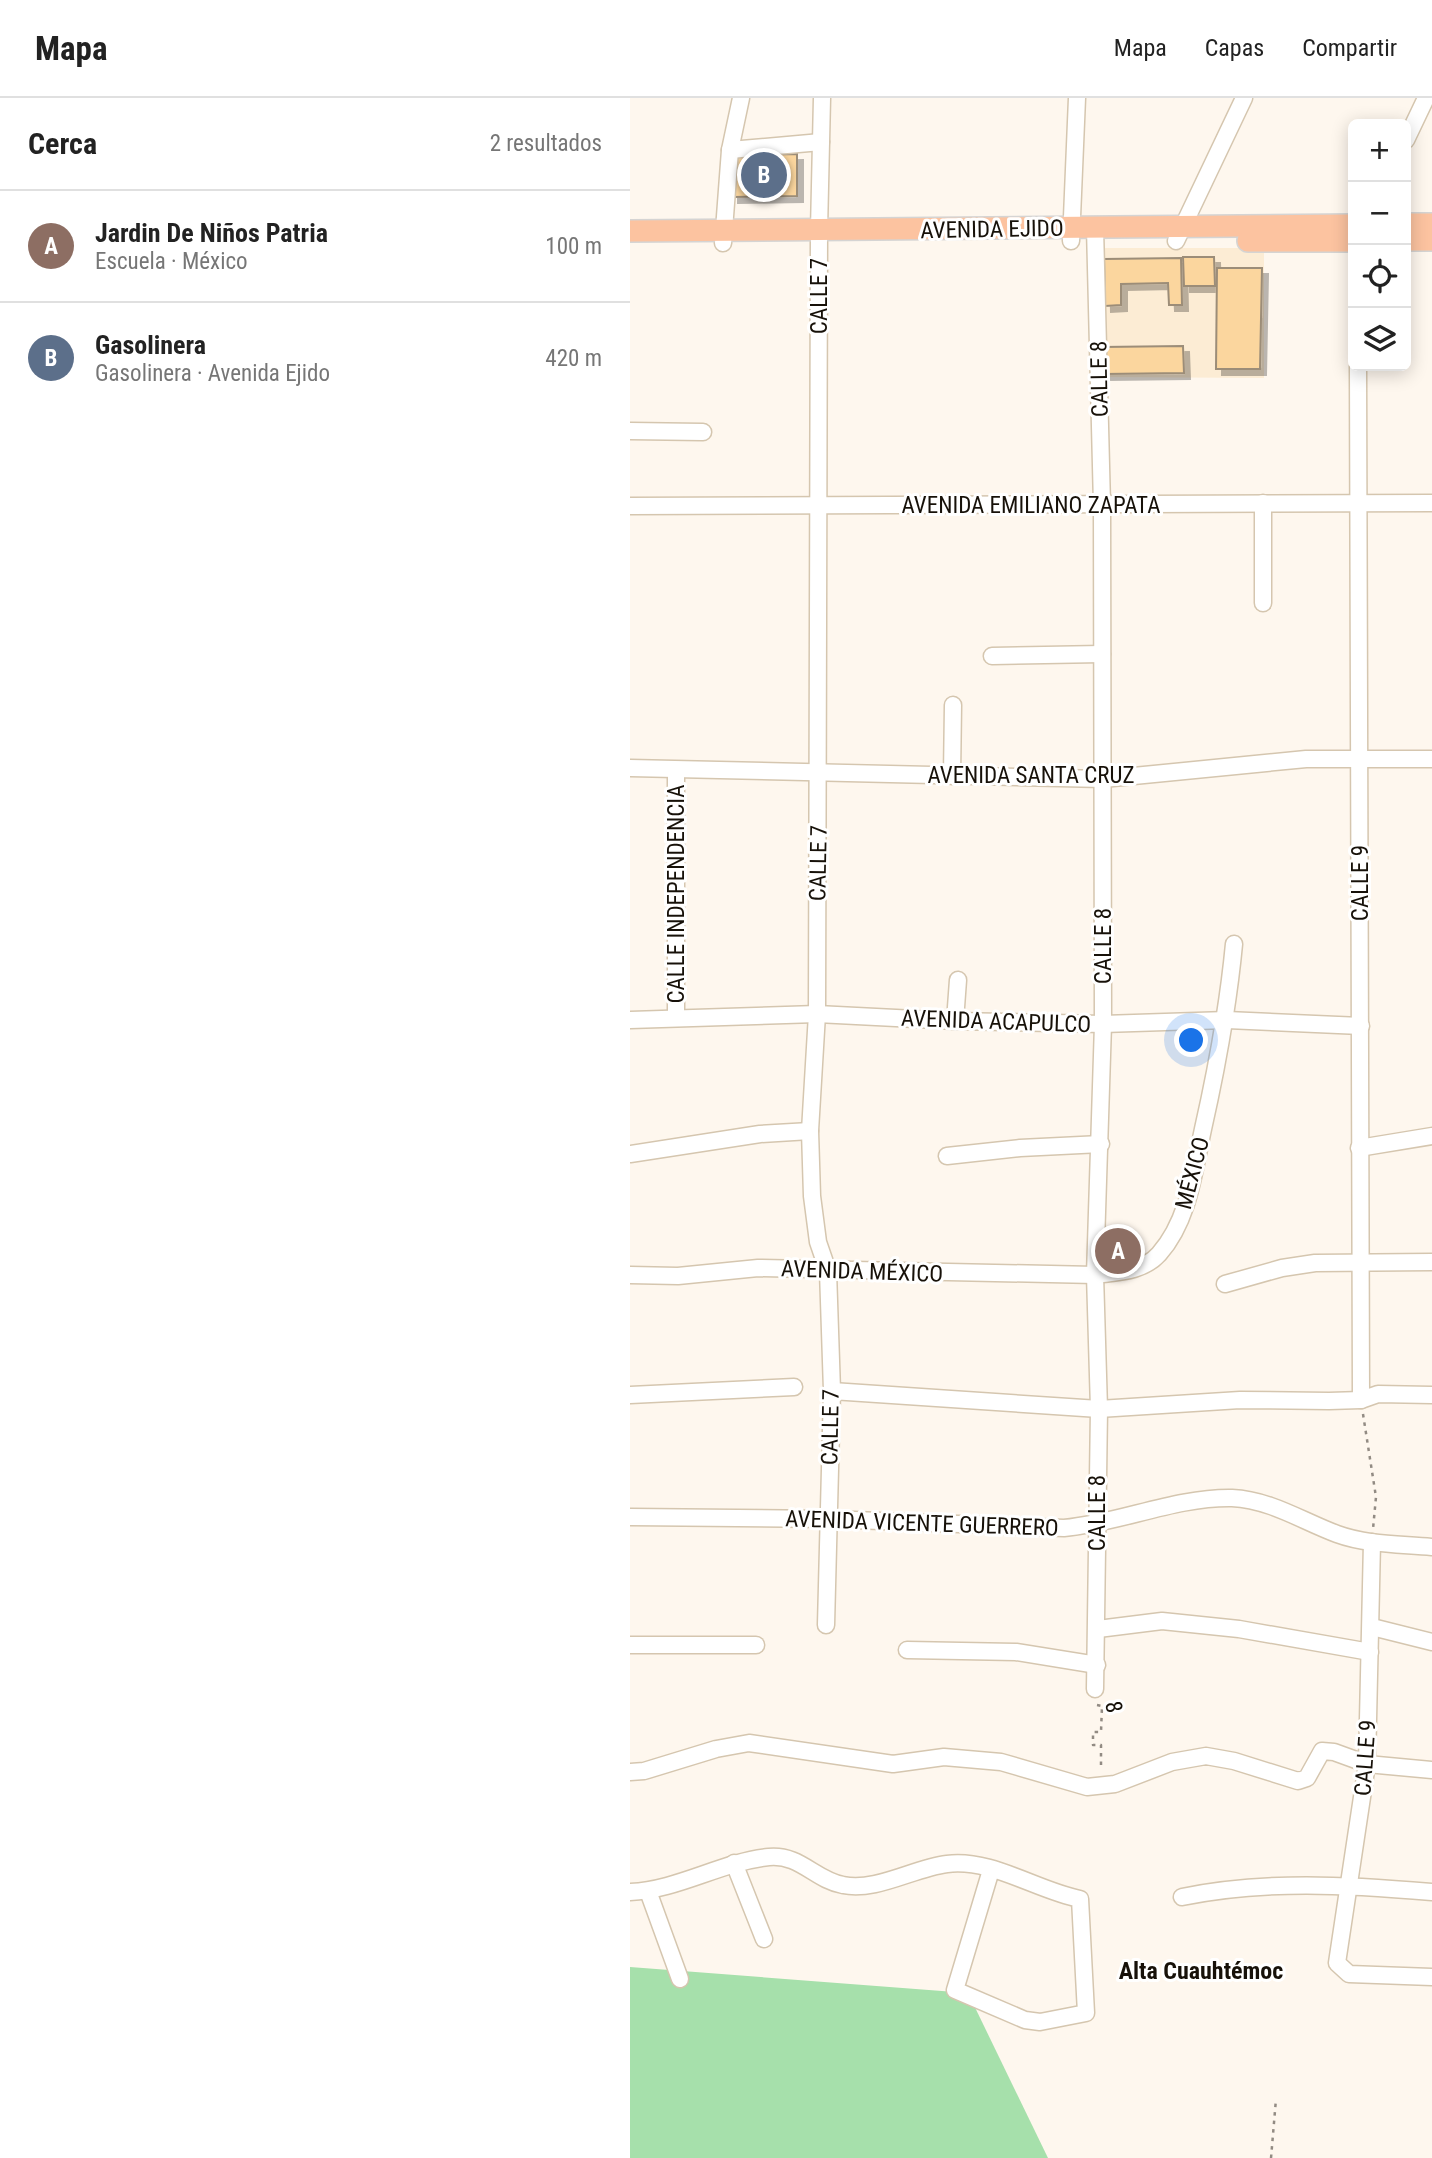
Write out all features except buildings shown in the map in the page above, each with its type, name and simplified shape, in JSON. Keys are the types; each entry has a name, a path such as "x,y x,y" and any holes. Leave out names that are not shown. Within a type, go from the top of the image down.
{"main road":[{"path":"1411,224 1432,224"},
{"name":"AVENIDA EJIDO","path":"1179,234 1348,225"},
{"name":"AVENIDA EJIDO","path":"630,231 723,237"},
{"name":"AVENIDA EJIDO","path":"630,244 723,237 1070,234 1179,234 1348,241"},
{"path":"1411,240 1432,240"}],"street":[{"path":"723,237 730,150 741,98"},
{"name":"CALLE 7","path":"822,98 819,236 817,1014 810,1131 818,1242 828,1271 832,1391 826,1625"},
{"path":"1070,234 1077,98"},
{"path":"1179,234 1244,98"},
{"path":"1411,129 1426,98"},
{"path":"730,150 821,142"},
{"name":"CALLE 8","path":"1095,1689 1098,1629 1098,1409 1095,1276 1103,1024 1102,505 1096,234"},
{"name":"CALLE 9","path":"1358,371 1361,1399"},
{"path":"630,431 704,432"},
{"path":"1263,503 1263,603"},
{"name":"AVENIDA EMILIANO ZAPATA","path":"630,506 1432,503"},
{"path":"992,656 1102,654"},
{"path":"952,776 953,705"},
{"name":"AVENIDA SANTA CRUZ","path":"630,768 1103,779 1306,759 1432,759"},
{"name":"CALLE INDEPENDENCIA","path":"676,770 676,1018"},
{"name":"MÉXICO","path":"1095,1276 1134,1270 1158,1255 1178,1226 1190,1190 1227,1020 1234,944"},
{"path":"955,1021 958,980"},
{"name":"AVENIDA ACAPULCO","path":"630,1020 817,1014 955,1021 1103,1024 1227,1020 1361,1026"},
{"path":"630,1154 760,1134 810,1131"},
{"path":"1359,1148 1432,1136"},
{"path":"947,1156 1020,1148 1101,1144"},
{"path":"1225,1284 1282,1268 1315,1263 1432,1262"},
{"name":"AVENIDA MÉXICO","path":"630,1275 678,1276 758,1268 1095,1276"},
{"path":"630,1395 794,1387"},
{"path":"832,1391 1098,1409 1240,1400 1361,1399 1378,1394 1432,1395"},
{"name":"AVENIDA VICENTE GUERRERO","path":"630,1517 828,1519 1064,1528 1096,1525 1186,1502 1232,1498 1274,1506 1338,1535 1372,1542 1432,1547"},
{"name":"CALLE 9","path":"1372,1542 1367,1764 1337,1963 1349,1974 1432,1977"},
{"path":"1098,1629 1162,1621 1239,1629 1370,1652"},
{"path":"1372,1627 1432,1642"},
{"path":"630,1645 755,1644"},
{"path":"907,1650 1016,1652 1097,1665"},
{"path":"630,1772 644,1771 716,1749 749,1743 894,1765 944,1757 1001,1762 1087,1787 1115,1784 1172,1762 1206,1756 1234,1761 1298,1781 1307,1778 1322,1751 1334,1752 1367,1764 1432,1770"},
{"path":"630,1892 648,1891 734,1863 771,1857 788,1858 843,1886 861,1886 947,1864 991,1870 1057,1894 1080,1899 1086,2013 1040,2022 1025,2020 955,1990 991,1870"},
{"path":"734,1863 764,1939"},
{"path":"1181,1898 1226,1888 1350,1885 1432,1892"},
{"path":"648,1891 680,1979"}],"path":[{"path":"1361,1399 1376,1497 1372,1542"},
{"name":"8","path":"1087,1787 1085,1774 1102,1769 1101,1745 1093,1745 1093,1732 1101,1732 1102,1706 1095,1705 1095,1689"},
{"path":"1271,2158 1276,2099"}],"shaded area":[{"path":"1101,248 1264,248 1264,378 1101,377"}],"green space":[{"path":"630,1967 968,1993 1048,2158 630,2158"}],"place":[{"name":"Gasolinera","path":"764,175"},
{"name":"Jardin De Niños Patria","path":"1118,1251"}],"district":[{"name":"Alta Cuauhtémoc","path":"1201,1971"}]}
